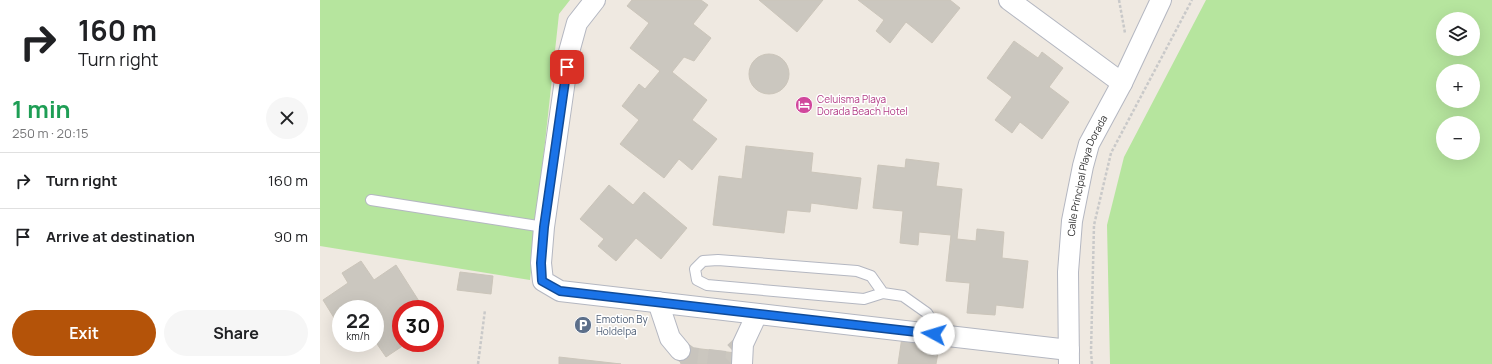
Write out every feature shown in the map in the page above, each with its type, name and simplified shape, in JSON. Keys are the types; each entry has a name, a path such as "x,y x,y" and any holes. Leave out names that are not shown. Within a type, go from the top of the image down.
{"street":[{"path":"594,0 577,24 569,52 544,227 541,263 542,281 560,291 934,334 1069,357"},
{"path":"1009,0 1122,83"},
{"name":"Calle Principal Playa Dorada","path":"1069,357 1068,272 1072,221 1083,166 1089,144 1122,83 1160,0"},
{"path":"658,302 670,338 680,350"},
{"path":"742,364 743,344 757,314"}],"lane":[{"path":"371,200 544,227"},
{"path":"883,293 871,276 857,271 718,260 703,260 695,269 697,280 707,285 864,299 883,293 903,296 926,313 932,321 934,334"}],"path":[{"path":"1119,0 1125,36 1140,46"},
{"path":"1092,364 1094,225 1111,153 1192,0"},
{"path":"478,364 485,310"}],"green space":[{"path":"320,0 570,0 559,14 530,280 320,246"},
{"path":"1206,0 1492,0 1492,364 1110,364 1107,225 1124,157"}],"building":[{"path":"632,0 701,0 708,5 693,24 711,38 694,61 684,57 672,72 707,100 692,120 717,139 692,170 679,159 664,178 620,144 639,120 622,106 639,84 645,89 660,71 630,48 649,23 627,6"},
{"path":"759,0 823,0 797,32"},
{"path":"858,0 950,0 960,8 932,43 906,22 890,43 876,31 884,20"},
{"path":"1014,41 1038,58 1042,52 1063,68 1049,87 1069,102 1042,139 1020,122 1012,133 995,120 1012,97 987,78"},
{"path":"769,54 783,60 789,74 783,88 769,94 755,88 749,74 755,60"},
{"path":"746,146 813,153 811,172 861,178 857,209 811,203 810,212 787,210 784,233 713,225 719,176 742,179"},
{"path":"906,159 939,163 936,186 962,189 957,239 976,241 977,229 1004,232 1002,258 1028,261 1023,308 996,305 995,315 967,313 970,283 946,281 951,235 919,232 918,245 900,243 903,211 873,208 878,165 905,168"},
{"path":"609,185 633,205 644,192 687,228 661,259 636,238 616,261 598,246 604,239 580,219"},
{"path":"361,261 374,280 396,265 418,300 392,300 392,352 394,352 386,357 383,352 384,352 384,300 332,300 332,314 323,300 348,283 342,273"},
{"path":"460,272 493,276 491,294 457,290"},
{"path":"902,337 940,342 936,364 898,364"},
{"path":"684,347 736,353 734,364 681,364 680,361"},
{"path":"559,357 621,364 559,364"}],"tunnel":[{"path":"680,350 690,357 725,361 743,344"}],"place":[{"name":"Celuisma Playa Dorada Beach Hotel","path":"804,105"},
{"name":"Emotion By Holdelpa","path":"583,325"}],"route":[{"path":"567,67 544,227 541,263 542,281 560,291 934,334"}]}
